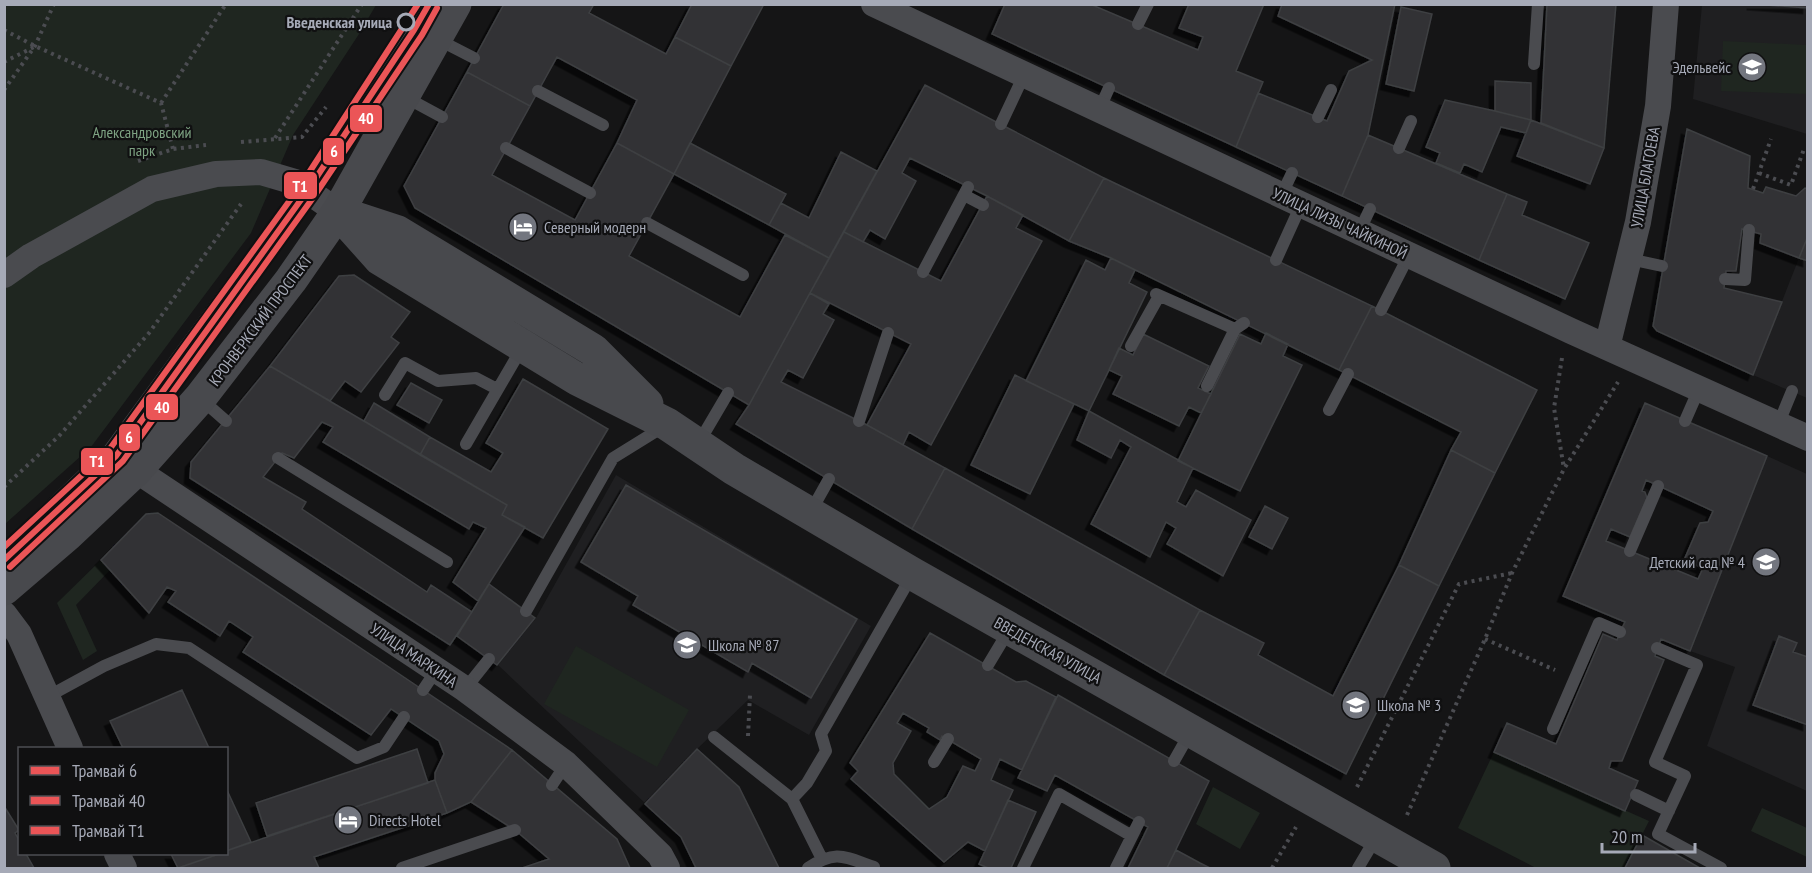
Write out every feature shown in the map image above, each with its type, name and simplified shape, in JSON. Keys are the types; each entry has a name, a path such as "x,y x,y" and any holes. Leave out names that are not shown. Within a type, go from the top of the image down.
{"street":[{"name":"КРОНВЕРКСКИЙ ПРОСПЕКТ","path":"4,589 136,471 200,398 302,265 338,212 455,4"},
{"name":"УЛИЦА ЛИЗЫ ЧАЙКИНОЙ","path":"874,4 1024,75 1104,99 1291,200 1808,438"},
{"name":"УЛИЦА БЛАГОЕВА","path":"1607,347 1638,222 1658,106 1666,4"},
{"path":"4,275 31,256 152,189 216,174 261,172 295,182 338,212"},
{"name":"ВВЕДЕНСКАЯ УЛИЦА","path":"338,212 380,259 577,378 667,424 809,514 1434,868"},
{"name":"ВВЕДЕНСКАЯ УЛИЦА","path":"338,212 398,232 593,350 667,424"},
{"name":"УЛИЦА МАРКИНА","path":"136,471 465,689 559,775 660,855 667,868"},
{"path":"4,614 19,634 70,747"}],"lane":[{"path":"4,550 110,449 302,187 420,4"},
{"path":"1138,24 1148,4"},
{"path":"1534,64 1538,4"},
{"path":"436,38 474,58"},
{"path":"1001,124 1024,75"},
{"path":"1318,117 1331,90"},
{"path":"538,91 603,125"},
{"path":"404,97 442,117"},
{"path":"1399,148 1411,121"},
{"path":"506,148 590,193"},
{"path":"1276,260 1291,200 1292,173"},
{"path":"923,272 966,191 983,205"},
{"path":"1359,232 1370,209"},
{"path":"647,223 743,275"},
{"path":"1725,279 1744,280 1749,231"},
{"path":"1381,310 1409,255"},
{"path":"1629,259 1662,266"},
{"path":"1131,346 1157,295 1239,326 1207,386"},
{"path":"859,421 888,333"},
{"path":"466,444 523,345"},
{"path":"385,394 405,363 438,381 476,378 497,389"},
{"path":"1329,410 1348,374"},
{"path":"1685,421 1699,389"},
{"path":"1778,424 1792,391"},
{"path":"698,445 728,393"},
{"path":"200,398 226,421"},
{"path":"526,611 613,458 667,424"},
{"path":"278,458 447,562"},
{"path":"809,514 829,479"},
{"path":"1630,551 1658,486"},
{"path":"792,799 807,783 826,751 821,734 913,574"},
{"path":"1553,729 1602,618 1620,632"},
{"path":"988,665 1010,628"},
{"path":"47,697 104,666 156,644 189,648 357,758 384,747 404,717"},
{"path":"1657,648 1697,665 1656,762 1685,776 1658,834 1721,868"},
{"path":"465,689 489,659"},
{"path":"423,690 437,669"},
{"path":"1174,761 1191,730"},
{"path":"714,737 792,799 822,859"},
{"path":"934,762 948,739"},
{"path":"1023,868 1059,794 1132,836"},
{"path":"1636,795 1669,811"},
{"path":"1116,868 1139,822"},
{"path":"402,868 433,864 515,830"},
{"path":"1358,868 1377,836"},
{"path":"808,868 822,859 840,855 874,867"}],"path":[{"path":"4,90 35,46 54,4"},
{"path":"173,149 161,103 226,4"},
{"path":"275,139 362,4"},
{"path":"4,30 161,103"},
{"path":"4,62 35,46"},
{"path":"1753,189 1771,139"},
{"path":"1759,172 1791,185 1804,149"},
{"path":"4,487 59,436 149,333 241,204"},
{"path":"1563,354 1554,408 1564,469"},
{"path":"1407,815 1512,573 1564,469 1624,373"},
{"path":"1357,787 1460,584 1512,573"},
{"path":"1485,639 1575,679"},
{"path":"746,763 750,695"},
{"path":"1272,868 1296,826"}],"shaded area":[{"name":"Эдельвейс","path":"1702,5 1807,5 1807,134 1693,99"},
{"path":"1799,258 1807,261 1807,398 1753,375"},
{"name":"Детский сад № 4","path":"1767,456 1807,474 1807,791 1707,746 1735,667 1690,651"},
{"name":"Школа № 87","path":"616,475 871,626 809,735 748,700 645,803 498,665 536,618"}],"green space":[{"name":"Александровский парк","path":"4,5 376,5 293,135 251,233 91,447 5,524"},
{"path":"1723,41 1807,45 1807,94 1721,91"},
{"path":"101,560 110,570 76,605 97,651 83,660 57,603"},
{"path":"576,646 689,710 657,767 544,704"},
{"path":"1494,752 1649,821 1625,868 1536,868 1458,828"},
{"path":"1213,787 1260,813 1240,849 1196,824"},
{"path":"1762,808 1807,828 1807,857 1751,831"}],"building":[{"path":"504,4 594,4 589,13 666,54 675,37 731,66 674,174 617,143 637,100 557,57 530,106 467,72"},
{"path":"692,4 764,4 731,66 675,37"},
{"path":"1005,4 1090,4 1198,50 1203,37 1179,28 1189,4 1264,4 1236,71 1263,82 1236,147 992,34"},
{"path":"1282,4 1395,4 1368,135 1342,196 1236,147 1258,93 1327,121 1349,71 1372,60 1278,16"},
{"path":"1547,4 1616,4 1604,148 1541,123"},
{"path":"1752,4 1808,4 1808,8"},
{"path":"1401,7 1432,14 1414,91 1386,84"},
{"path":"467,72 530,106 492,175 575,220 617,143 674,174 629,256 740,317 785,235 829,258 749,405 415,208 404,186"},
{"path":"1495,81 1531,83 1531,120 1495,111"},
{"path":"925,85 1104,178 1069,241 987,196 910,158 902,173 916,181 885,239 870,230 863,242 844,232"},
{"path":"1445,100 1531,120 1526,133 1501,127 1482,172 1464,164 1460,173 1436,163 1440,153 1426,147"},
{"path":"1531,120 1604,148 1590,184 1517,156"},
{"path":"1687,129 1750,156 1748,188 1763,193 1766,187 1796,196 1805,188 1808,189 1808,236 1799,258 1760,243 1761,234 1742,229 1736,271 1726,271 1724,288 1782,302 1753,375 1657,331 1653,326"},
{"path":"1368,135 1507,194 1479,260 1342,196"},
{"path":"690,143 786,194 769,225 674,174"},
{"path":"841,152 877,171 829,258 769,225 781,203 809,218"},
{"path":"1104,178 1372,306 1339,370 1111,258 1069,241"},
{"path":"1507,194 1527,202 1522,215 1589,243 1565,299 1479,260"},
{"path":"987,196 1023,215 1016,228 1042,241 931,445 909,432 903,445 867,425 911,344 810,293 844,232 941,281"},
{"path":"1808,236 1808,261 1799,258"},
{"path":"1111,258 1135,270 1129,283 1147,292 1089,411 1026,381 1086,260 1105,270"},
{"path":"354,275 410,312 391,337 399,343 361,392 345,381 330,401 270,366 339,276"},
{"path":"810,293 829,304 823,314 834,320 803,378 788,370 781,382 867,425 945,468 912,529 736,424 749,405"},
{"path":"1372,306 1537,390 1495,473 1451,450 1461,432 1339,370"},
{"path":"1266,333 1288,344 1283,356 1302,365 1240,491 1178,461 1240,334 1261,344"},
{"path":"1143,334 1209,366 1198,388 1211,394 1201,413 1189,407 1179,426 1113,394 1122,376 1109,370 1119,348 1133,355"},
{"path":"270,366 507,505 502,515 525,527 478,601 453,582 486,528 473,522 469,529 323,442 333,427 322,422 294,458 282,453 263,477 306,502 302,509 427,592 431,585 472,612 450,645 190,478 191,462"},
{"path":"1015,375 1074,404 1030,494 971,465"},
{"path":"523,379 608,429 543,538 502,515 507,505 420,455 430,437 491,472 503,453 486,443"},
{"path":"411,383 442,400 429,423 397,405"},
{"path":"374,403 430,437 420,455 364,421"},
{"path":"1645,403 1767,456 1690,651 1661,639 1655,656 1664,660 1622,761 1611,761 1609,768 1638,781 1625,811 1494,752 1507,723 1556,744 1603,634 1617,640 1625,622 1563,596","holes":["1646,480 1713,511 1708,522 1700,523 1684,560 1703,568 1698,579 1606,541 1611,529 1630,537 1647,498 1645,492 1642,491"]},
{"path":"1089,411 1193,468 1177,502 1186,507 1196,490 1251,520 1223,576 1167,544 1176,528 1166,522 1150,557 1091,524 1131,447 1120,440 1111,458 1077,440"},
{"path":"1451,450 1495,473 1439,586 1399,565"},
{"path":"945,468 1200,610 1164,675 912,529"},
{"path":"626,485 857,619 811,698 752,663 748,672 633,605 638,596 581,562"},
{"path":"1265,506 1288,518 1272,549 1249,537"},
{"path":"158,513 512,750 471,802 447,813 435,780 435,773 444,754 439,741 391,709 371,735 243,652 253,637 229,621 220,636 168,602 176,591 167,587 149,613 101,560 146,514"},
{"path":"1399,565 1439,586 1346,774 1164,675 1200,610 1264,643 1258,655 1333,696"},
{"path":"489,584 535,618 497,665 457,636"},
{"path":"930,633 1016,682 1026,681 1056,697 1022,770 1000,759 991,780 1013,790 985,851 968,842 944,862 851,779 858,771 850,763","holes":["903,713 929,728 927,732 940,740 942,736 981,759 975,771 963,766 947,797 929,809 894,774 893,763 911,731 897,723"]},
{"path":"1779,636 1797,643 1793,652 1808,657 1808,725 1753,705"},
{"path":"182,690 209,747 123,747 110,721"},
{"path":"1058,695 1209,781 1167,868 1128,868 1148,827 1055,775 1047,791 1018,778"},
{"path":"417,749 428,783 267,836 256,803"},
{"path":"697,749 739,787 779,868 696,868 681,837 645,804"},
{"path":"512,750 617,839 630,868 522,868 549,859 515,830 471,802"},
{"path":"435,780 447,813 314,857 319,868 178,868 216,855 228,855 228,850"},
{"path":"228,792 251,842 228,850"},
{"path":"1008,800 1036,812 1011,868 988,868 979,864"},
{"path":"4,806 18,828 15,833 18,838 18,855 27,855 34,868 4,868"},
{"path":"1642,835 1700,868 1625,868"},
{"path":"1176,850 1200,863 1210,868 1167,868"},
{"path":"172,855 216,855 178,868"}],"tram line":[{"name":"Т1","path":"4,547 109,450 301,185 418,4"},
{"name":"6","path":"4,560 116,456 308,190 429,4"},
{"name":"40","path":"10,567 123,461 315,195 422,35 437,8"}],"place":[{"name":"Введенская улица","path":"406,22"},
{"name":"Эдельвейс","path":"1752,67"},
{"name":"Северный модерн","path":"523,227"},
{"name":"Детский сад № 4","path":"1766,562"},
{"name":"Школа № 87","path":"687,645"},
{"name":"Школа № 3","path":"1356,705"},
{"name":"Directs Hotel","path":"348,820"}]}
